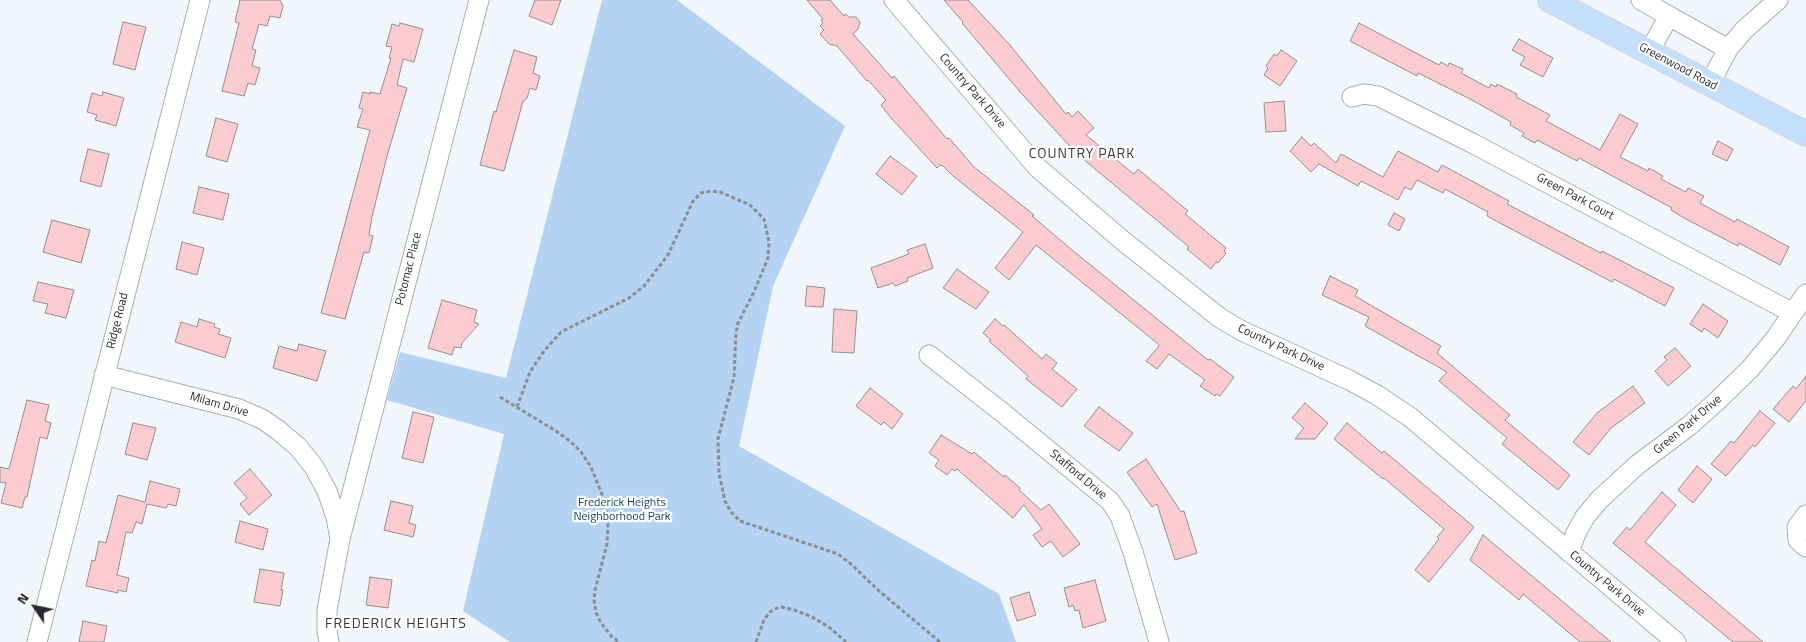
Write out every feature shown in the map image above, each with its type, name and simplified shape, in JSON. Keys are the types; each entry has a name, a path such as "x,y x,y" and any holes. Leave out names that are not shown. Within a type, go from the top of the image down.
{"main road":[{"name":"Greenwood Road","path":"1554,1 1806,134"}],"street":[{"name":"Ridge Road","path":"37,642 200,0"},
{"name":"Potomac Place","path":"340,538 478,0"},
{"name":"Country Park Drive","path":"894,0 1038,168 1122,240 1220,318 1242,331 1349,380 1377,395 1410,417 1676,642"},
{"path":"1641,0 1728,49"},
{"path":"1710,83 1728,49 1744,30 1778,0"},
{"path":"1649,52 1669,16"},
{"name":"Green Park Court","path":"1352,97 1364,94 1378,96 1472,142 1793,313"},
{"name":"Green Park Drive","path":"1569,552 1576,533 1585,517 1599,500 1637,465 1689,426 1750,369 1775,339 1806,294"},
{"name":"Stafford Drive","path":"929,355 1110,501 1120,516 1133,552 1159,642"},
{"name":"Milam Drive","path":"104,375 240,409 262,419 298,447 314,467 327,491 336,517 340,538 327,610 329,642"},
{"path":"1806,515 1797,527 1798,540 1806,547"}],"path":[{"path":"517,407 530,372 544,351 561,332 630,298 644,286 668,255 692,201 702,193 712,191 720,192 750,205 764,219 768,242 768,258 738,324 736,333 734,377 718,439 719,473 726,501 731,512 740,522 838,554 878,591 940,642"},
{"path":"500,398 570,442 581,452 591,467 605,502 608,525 607,544 596,590 595,606 601,623 612,637 619,642"},
{"path":"756,642 764,620 774,609 782,608 794,610 812,617 829,627 846,642"}],"green space":[{"name":"Frederick Heights Neighborhood Park","path":"602,0 677,0 845,126 773,286 739,446 999,594 1016,642 510,642 463,611 504,434 387,400 400,352 506,378"}],"building":[{"path":"240,0 280,0 283,6 280,18 270,16 267,26 259,24 252,49 256,50 252,66 260,68 255,85 248,83 244,96 222,91 239,23 235,22"},
{"path":"535,0 561,0 552,25 529,16"},
{"path":"807,0 830,0 844,16 845,14 849,17 856,17 860,22 858,29 853,34 892,78 894,76 947,139 949,138 974,167 1034,215 1032,216 1072,250 1208,360 1210,359 1234,377 1220,396 1216,394 1215,396 1200,386 1205,380 1169,354 1157,369 1146,361 1159,346 1157,343 1036,245 1009,280 995,268 1023,232 943,166 940,165 937,168 881,105 886,100 837,46 829,44 820,34 824,30 820,26 823,23 821,20 823,19"},
{"path":"944,0 968,0 1009,44 1066,114 1068,112 1072,117 1078,111 1094,128 1086,135 1134,174 1138,169 1188,211 1185,214 1226,248 1224,251 1226,253 1218,263 1216,262 1211,269 1187,249 1189,247 1077,154 1021,93"},
{"path":"123,22 146,27 135,70 113,64"},
{"path":"400,23 423,29 414,62 403,59 397,85 407,88 372,217 369,235 373,236 369,253 364,252 345,319 321,313 370,130 357,127 363,109 359,108 363,92 380,94 391,58 389,58 392,47 386,46 392,24 399,26"},
{"path":"1359,23 1439,65 1441,62 1448,66 1449,63 1463,69 1461,73 1489,88 1491,84 1496,87 1497,84 1517,94 1516,97 1550,115 1546,121 1600,150 1620,114 1638,124 1620,157 1648,171 1649,168 1663,176 1661,179 1686,192 1688,188 1704,196 1700,203 1735,222 1737,219 1789,247 1780,265 1739,243 1738,246 1684,218 1671,210 1672,208 1579,158 1577,161 1537,140 1535,143 1522,136 1524,133 1510,125 1511,122 1472,100 1418,73 1417,76 1350,41"},
{"path":"1519,39 1553,58 1543,77 1520,65 1525,57 1512,50"},
{"path":"514,50 537,57 533,73 540,76 536,90 530,88 527,98 523,101 504,171 480,165 494,111 496,112"},
{"path":"1281,50 1297,61 1280,86 1264,75 1268,68 1266,66 1274,54 1277,56"},
{"path":"103,92 124,98 116,126 95,120 97,115 87,112 92,93 102,96"},
{"path":"1284,101 1286,131 1266,132 1264,103"},
{"path":"216,118 238,124 227,162 206,156"},
{"path":"1302,137 1311,146 1314,143 1336,163 1341,154 1383,177 1398,151 1438,172 1442,165 1509,201 1507,204 1601,253 1602,251 1674,288 1665,306 1614,279 1612,282 1498,222 1487,216 1488,212 1445,189 1443,193 1417,180 1411,190 1405,187 1398,200 1361,181 1358,186 1319,164 1311,172 1290,151"},
{"path":"1718,141 1733,149 1727,161 1712,154"},
{"path":"88,149 109,154 101,187 80,181"},
{"path":"890,156 917,176 902,195 876,174"},
{"path":"199,187 229,194 223,220 193,213"},
{"path":"1394,213 1405,219 1399,231 1388,225"},
{"path":"52,220 90,230 81,263 43,252"},
{"path":"182,242 204,248 197,275 176,269"},
{"path":"925,244 933,268 907,278 908,281 895,286 893,283 878,288 871,268 909,254 907,250"},
{"path":"957,269 989,292 976,309 943,288"},
{"path":"1330,276 1358,290 1355,296 1441,346 1437,353 1510,415 1505,420 1570,475 1558,490 1502,444 1507,438 1439,381 1447,372 1365,326 1369,317 1322,295"},
{"path":"38,282 74,290 66,318 45,313 48,304 33,301"},
{"path":"807,286 825,288 823,307 805,306"},
{"path":"442,300 477,310 474,322 479,324 462,343 461,348 454,347 452,355 428,348"},
{"path":"1703,304 1728,321 1718,338 1704,328 1702,332 1690,324"},
{"path":"834,309 857,311 854,353 832,352"},
{"path":"199,319 215,324 214,327 220,329 218,334 231,338 225,358 175,342 181,322 197,327"},
{"path":"995,319 1042,359 1046,354 1057,363 1052,369 1077,389 1062,407 1026,379 1028,376 989,341 991,340 983,333"},
{"path":"299,344 326,351 317,381 273,368 279,346 297,351"},
{"path":"1675,348 1691,366 1668,386 1655,371 1667,360 1664,357"},
{"path":"1806,376 1806,401 1789,422 1773,409 1793,386 1796,389"},
{"path":"1633,386 1645,403 1611,428 1589,455 1573,442 1597,413"},
{"path":"870,388 903,414 892,429 884,422 881,425 856,406"},
{"path":"27,400 49,405 45,421 51,423 47,439 40,437 27,497 25,497 22,508 1,503 6,483 0,482 0,467 9,469"},
{"path":"1305,403 1328,423 1315,439 1295,439 1304,428 1292,418"},
{"path":"1099,407 1133,433 1119,451 1084,426"},
{"path":"1760,411 1775,423 1755,447 1753,445 1726,476 1711,464 1731,441 1734,443"},
{"path":"413,412 434,417 423,463 402,458"},
{"path":"133,423 156,428 147,460 125,454"},
{"path":"1347,423 1382,453 1384,451 1474,527 1429,582 1415,570 1439,539 1437,537 1444,529 1334,439"},
{"path":"941,435 972,454 974,452 1004,477 1005,475 1041,510 1049,504 1080,544 1063,557 1051,541 1042,547 1033,535 1042,529 1024,505 1013,518 957,469 955,471 952,469 947,475 935,466 939,460 929,453"},
{"path":"1146,459 1181,512 1184,511 1197,553 1175,560 1157,504 1152,507 1127,472"},
{"path":"1697,466 1712,479 1693,503 1678,490"},
{"path":"250,469 272,495 249,515 240,504 247,498 234,483"},
{"path":"150,481 180,489 176,506 168,504 166,508 147,504 142,524 136,522 132,533 126,532 117,575 129,578 126,592 118,590 118,593 86,586 92,560 95,561 99,541 106,543 118,495 145,502"},
{"path":"1662,492 1676,505 1645,542 1763,642 1733,642 1613,543 1627,527 1630,530"},
{"path":"391,501 413,506 409,523 416,525 413,537 384,530"},
{"path":"240,521 268,529 263,550 235,542"},
{"path":"1483,535 1611,642 1580,642 1523,594 1519,600 1470,560"},
{"path":"260,569 284,573 280,606 254,602"},
{"path":"370,577 392,580 388,608 366,605"},
{"path":"1095,580 1106,621 1083,628 1079,610 1075,611 1073,605 1069,607 1064,588"},
{"path":"1029,592 1036,615 1017,621 1010,598"},
{"path":"83,621 107,626 104,642 79,642"}],"district":[{"name":"COUNTRY PARK","path":"1082,155"},
{"name":"FREDERICK HEIGHTS","path":"396,625"}]}
